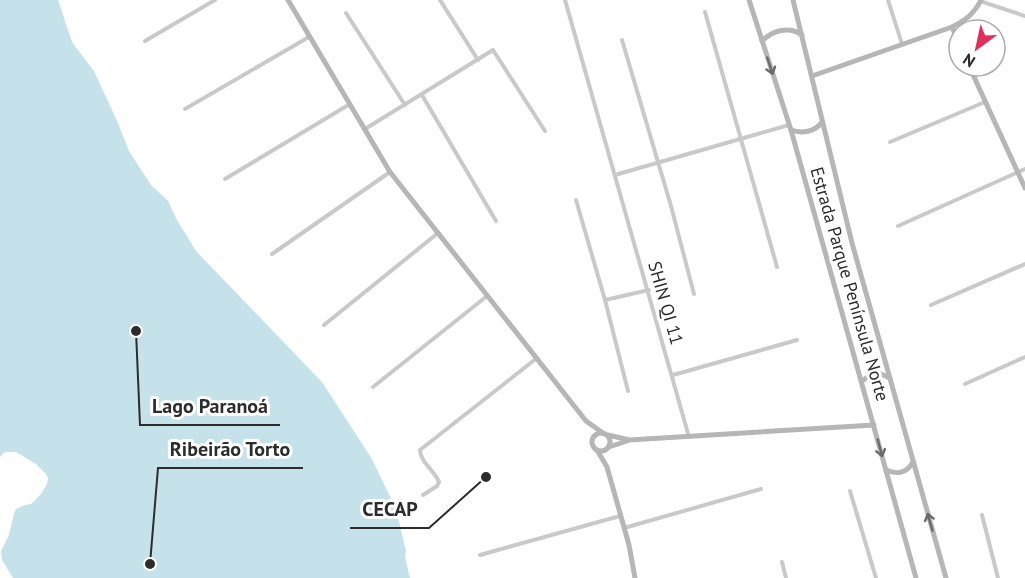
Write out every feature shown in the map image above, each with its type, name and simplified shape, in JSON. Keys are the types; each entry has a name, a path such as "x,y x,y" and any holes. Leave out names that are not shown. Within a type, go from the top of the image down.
{"street":[{"path":"145,41 215,0"},
{"path":"288,0 390,172 586,421 605,434 610,443 607,467"},
{"path":"440,0 478,60"},
{"name":"SHIN QI 11","path":"566,0 689,438"},
{"name":"Estrada Parque Península Norte","path":"749,0 790,128 916,578"},
{"name":"Estrada Parque Península Norte","path":"793,0 852,243 946,578"},
{"path":"888,0 902,44"},
{"path":"969,18 980,1 1025,16"},
{"path":"705,12 777,267"},
{"path":"346,13 405,105"},
{"path":"762,41 769,35 784,30 791,29 802,35"},
{"path":"812,75 947,29"},
{"path":"185,109 309,37"},
{"path":"622,40 659,163 694,294"},
{"path":"365,129 493,50 544,131"},
{"path":"974,78 1025,188"},
{"path":"422,95 496,221"},
{"path":"891,142 985,102"},
{"path":"225,179 350,104"},
{"path":"615,175 741,139 790,128 796,132 808,131 815,129 822,122"},
{"path":"898,226 1025,169"},
{"path":"272,254 390,172"},
{"path":"576,200 628,391"},
{"path":"324,325 438,233"},
{"path":"931,305 1025,264"},
{"path":"605,300 648,290"},
{"path":"373,387 488,296"},
{"path":"673,375 797,340"},
{"path":"423,495 440,482 419,454 423,447 537,357"},
{"path":"965,384 1025,357"},
{"path":"862,381 877,373 884,374 890,380"},
{"path":"586,421 592,444 607,467 629,545 635,578"},
{"path":"592,440 596,434 629,440 874,425"},
{"path":"597,450 602,451 629,440"},
{"path":"886,470 894,473 902,472 909,469 913,462"},
{"path":"624,528 761,489"},
{"path":"850,491 876,578"},
{"path":"982,515 998,578"},
{"path":"480,555 620,516"},
{"path":"782,562 786,578"}],"water":[{"path":"0,0 58,0 72,42 94,71 129,151 151,185 168,201 196,251 322,382 372,459 396,509 410,578 13,578 2,560 1,551 9,535 16,509 31,504 41,494 48,478 36,464 16,452 5,452 0,457"}],"place":[{"name":"Lago Paranoá","path":"136,331"},
{"name":"CECAP","path":"486,477"},
{"name":"Ribeirão Torto","path":"150,564"}]}
